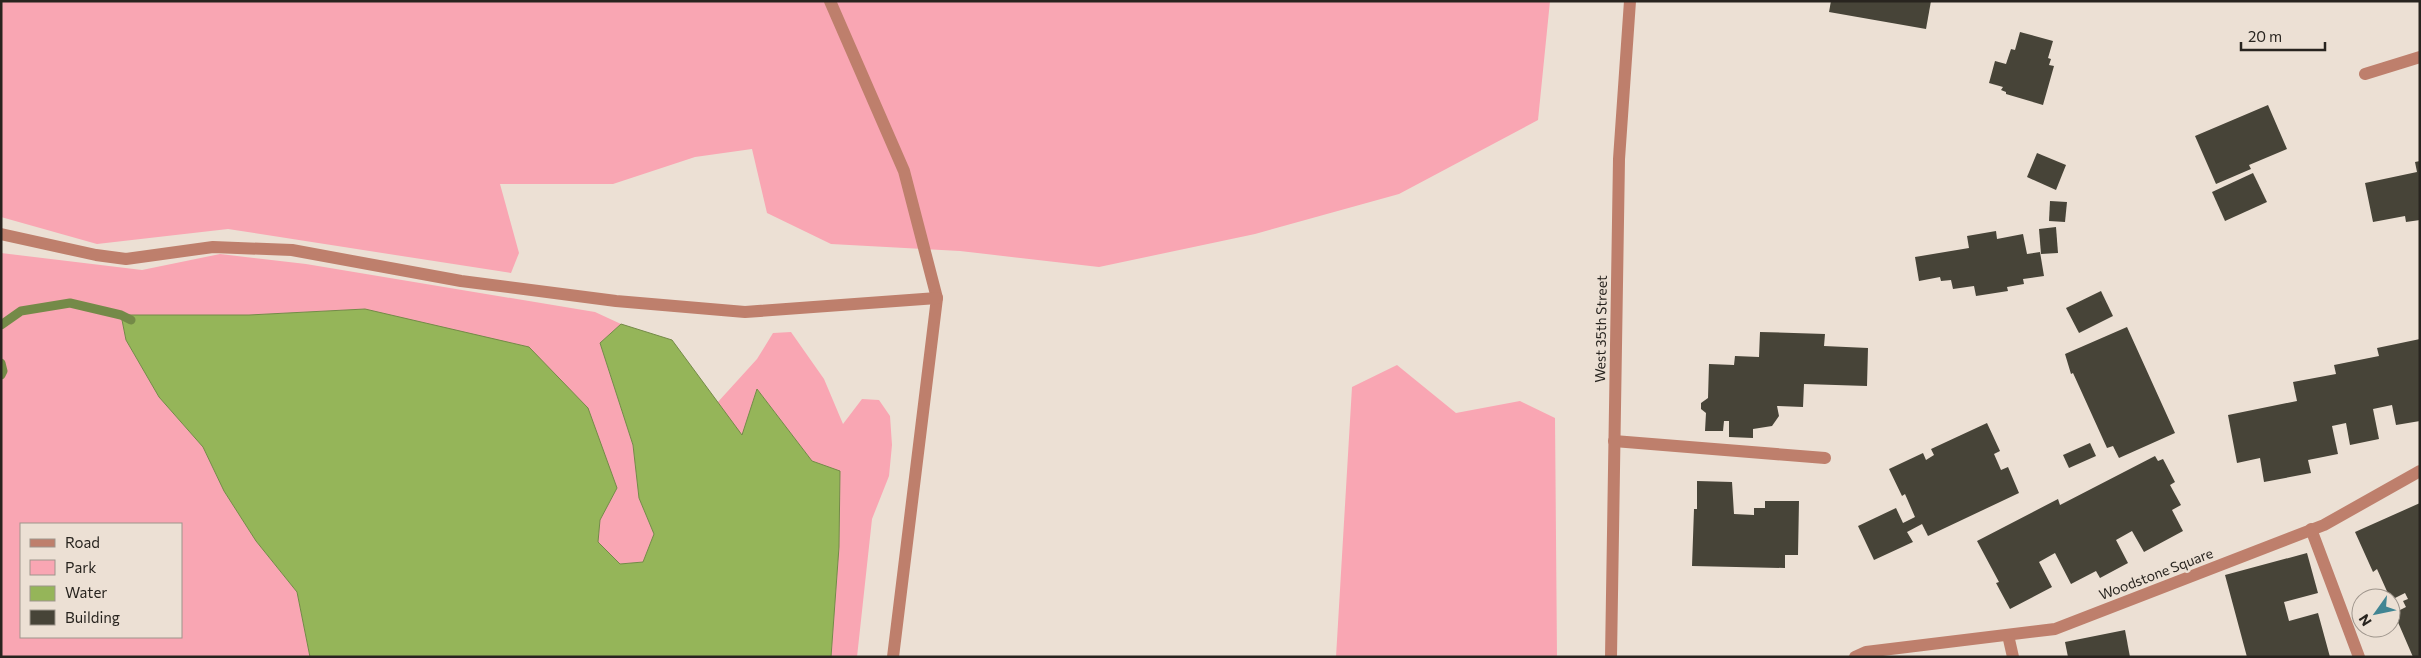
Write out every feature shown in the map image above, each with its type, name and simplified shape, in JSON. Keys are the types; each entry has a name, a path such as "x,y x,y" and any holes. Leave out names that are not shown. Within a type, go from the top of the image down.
{"street":[{"path":"830,1 904,170 937,298 893,657"},
{"name":"West 35th Street","path":"1611,657 1618,159 1630,1"},
{"path":"2365,74 2420,57"},
{"path":"1,234 96,255 126,259 213,247 292,250 461,281 616,301 745,312 937,298"},
{"path":"1614,441 1824,458"},
{"name":"Woodstone Square","path":"1855,657 1866,652 2055,629 2324,525 2420,471"},
{"path":"2311,530 2359,657"},
{"path":"2008,635 2013,657"}],"green space":[{"path":"1,1 1550,1 1538,120 1399,194 1255,234 1099,267 960,251 831,244 767,213 752,149 695,157 613,184 500,184 519,253 511,273 228,229 97,244 1,217"},
{"path":"1,253 142,270 220,254 306,264 595,312 621,324 600,343 633,445 639,498 654,534 643,562 620,564 598,542 600,520 617,488 364,309 249,315 121,315 126,340 159,397 203,447 224,491 256,541 297,592 310,657 1,657"},
{"path":"791,332 824,379 843,424 862,399 879,400 890,416 892,445 889,476 872,519 857,657 831,657 839,547 840,472 812,461 757,389 742,436 717,403 757,359 773,333"},
{"path":"1397,365 1456,413 1520,401 1555,418 1557,657 1336,657 1352,387"}],"water":[{"path":"365,309 529,347 588,408 617,488 600,520 598,542 620,564 643,562 654,534 639,498 633,445 600,343 621,324 672,340 742,435 757,389 812,461 840,471 839,547 831,657 310,657 297,592 256,541 224,491 203,447 159,397 126,340 121,315 249,315"}],"building":[{"path":"1831,1 1931,1 1926,29 1829,12"},
{"path":"2020,32 2053,41 2048,58 2051,59 2049,65 2054,66 2043,105 2006,94 2006,92 2001,90 2003,87 1989,83 1995,61 2006,64 2011,49 2015,50"},
{"path":"2268,105 2287,149 2249,165 2251,169 2216,184 2195,136"},
{"path":"2037,153 2066,165 2056,190 2027,177"},
{"path":"2420,161 2420,220 2406,222 2405,216 2373,222 2365,183 2417,172 2415,162"},
{"path":"2253,173 2267,202 2225,221 2212,192"},
{"path":"2050,201 2067,202 2065,222 2049,221"},
{"path":"2056,227 2058,253 2041,254 2039,229"},
{"path":"1996,231 1997,239 2023,234 2027,254 2040,252 2044,276 2023,279 2024,284 2007,287 2008,291 1976,296 1974,286 1953,289 1951,280 1941,281 1940,277 1919,281 1915,257 1969,248 1967,236"},
{"path":"2101,291 2113,316 2079,333 2066,308"},
{"path":"2127,327 2175,433 2119,458 2113,446 2107,448 2073,373 2071,374 2065,354"},
{"path":"1760,332 1825,334 1824,346 1868,348 1867,386 1804,384 1803,407 1777,406 1779,416 1772,426 1753,429 1753,438 1729,437 1729,421 1724,421 1723,431 1705,431 1706,413 1701,409 1701,403 1708,398 1709,364 1734,365 1735,356 1759,357"},
{"path":"2420,339 2420,421 2396,425 2392,405 2373,409 2379,439 2350,445 2346,423 2332,426 2338,454 2308,460 2311,473 2264,482 2260,458 2237,463 2228,415 2297,401 2293,382 2336,374 2334,365 2379,356 2377,348"},
{"path":"1987,423 2000,451 1994,454 2001,470 2008,467 2019,493 1928,536 1922,524 1907,532 1913,542 1874,560 1858,526 1896,508 1903,523 1915,517 1905,494 1902,496 1889,469 1923,453 1926,460 1934,455 1931,449"},
{"path":"2090,443 2096,456 2069,468 2063,455"},
{"path":"2155,456 2158,461 2163,459 2175,482 2170,485 2181,505 2172,510 2183,531 2144,552 2132,531 2116,540 2128,563 2100,578 2096,571 2071,584 2055,553 2039,562 2052,587 2010,609 1996,583 1999,582 1977,541 2058,499 2060,505"},
{"path":"1697,481 1732,482 1734,514 1754,515 1754,508 1765,508 1765,501 1799,501 1798,555 1785,555 1785,568 1692,566 1694,509 1697,509"},
{"path":"2420,503 2420,657 2413,657 2401,629 2401,610 2406,607 2403,601 2408,599 2405,593 2401,595 2401,588 2386,588 2377,569 2373,572 2355,532"},
{"path":"2307,553 2318,593 2284,602 2289,621 2318,613 2330,657 2247,657 2225,575"},
{"path":"2125,630 2130,657 2068,657 2065,642"}],"waterway":[{"path":"1,325 21,311 70,303 121,315 131,320"},
{"path":"1,363 3,371 1,375"}]}
